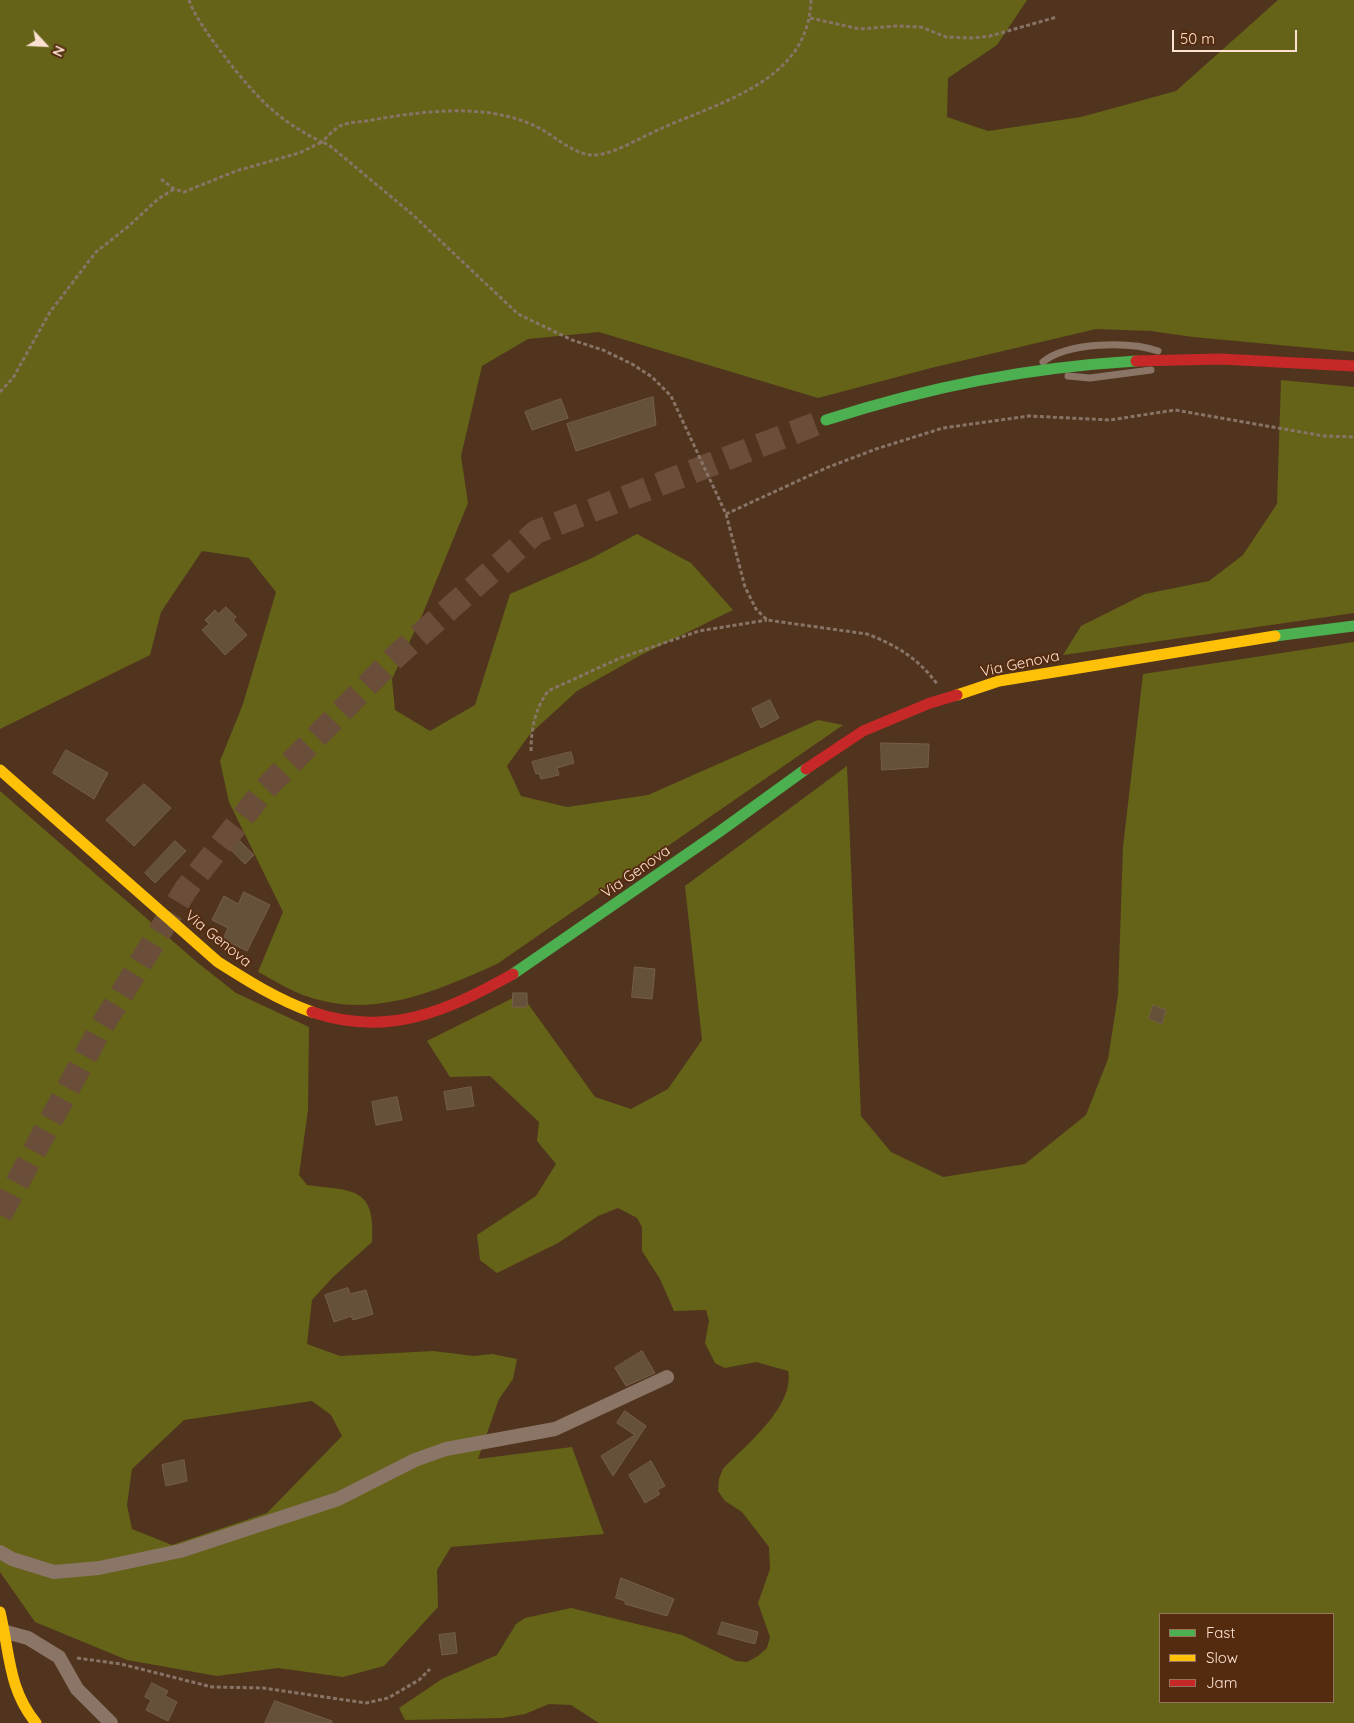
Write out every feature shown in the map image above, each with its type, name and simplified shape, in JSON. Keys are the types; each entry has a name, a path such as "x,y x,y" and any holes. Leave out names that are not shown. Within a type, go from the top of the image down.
{"main road":[{"path":"826,420 867,406 922,391 1033,370 1095,362 1236,357 1354,366"},
{"name":"Via Genova","path":"0,770 218,962 248,983 325,1018 362,1024 399,1022 438,1012 479,995 514,974 805,769 863,731 946,698 999,681 1284,634 1354,626"},
{"path":"0,1612 6,1632 12,1685 18,1700 36,1723"}],"street":[{"path":"0,1552 12,1559 54,1572 99,1568 180,1551 338,1498 415,1460 446,1449 555,1429 667,1378"},
{"path":"6,1632 28,1638 59,1657 77,1689 110,1723"}],"path":[{"path":"189,0 215,44 264,102 291,124 330,145 413,215 518,314 572,340 603,350 632,364 652,377 671,396 726,514 745,587 756,609 767,620"},
{"path":"161,179 174,189 184,192 236,171 300,153 322,142 342,125 452,111 484,112 507,116 533,125 574,149 590,154 607,154 663,128 707,111 764,80 784,65 803,40 810,18 812,0"},
{"path":"810,18 860,29 921,27 946,37 972,38 990,36 1057,17"},
{"path":"0,392 13,378 50,312 96,252 130,225 158,199 174,189"},
{"path":"726,514 826,468 876,449 943,428 1029,416 1110,420 1175,410 1324,436 1354,438"},
{"path":"531,751 530,731 540,702 548,691 620,658 699,631 767,620 867,634 912,657 927,670 946,698"},
{"path":"59,1657 121,1664 212,1687 263,1688 366,1703 388,1698 418,1680 430,1668"}],"shaded area":[{"path":"0,0 1027,0 997,45 948,78 947,117 988,131 1081,117 1176,91 1278,0 1354,0 1354,352 1193,337 1151,331 1096,329 931,368 818,398 599,332 528,339 482,366 461,456 468,503 423,613 392,679 395,710 430,731 475,705 510,594 590,559 637,534 691,563 733,610 641,655 577,691 530,734 507,766 521,796 567,807 648,795 818,720 843,725 497,964 451,984 404,999 380,1004 331,1003 300,994 258,972 283,912 229,802 220,761 243,704 276,592 249,558 202,551 161,612 150,655 0,729"},
{"path":"1281,380 1354,387 1354,613 1063,655 1081,626 1145,594 1209,581 1243,555 1277,504"},
{"path":"1354,642 1354,1723 599,1723 571,1705 549,1704 525,1714 502,1718 405,1720 399,1708 442,1679 497,1655 516,1624 525,1618 571,1608 682,1635 736,1661 747,1662 758,1656 767,1648 770,1637 758,1603 770,1569 769,1547 742,1512 725,1501 718,1491 719,1479 723,1469 756,1437 777,1411 784,1398 788,1384 788,1371 756,1362 725,1368 715,1363 705,1343 709,1321 706,1310 674,1311 660,1279 642,1251 642,1227 637,1218 618,1208 598,1216 558,1243 497,1273 480,1260 477,1235 536,1196 556,1164 537,1141 539,1122 490,1076 450,1077 427,1041 521,994 595,1097 631,1109 668,1089 702,1040 685,886 847,766 861,1116 891,1152 943,1177 1025,1164 1086,1115 1108,1059 1118,995 1123,847 1143,674"},
{"path":"0,791 198,963 236,993 309,1027 308,1110 299,1175 307,1185 348,1191 358,1195 365,1201 370,1210 372,1242 333,1277 312,1300 307,1344 340,1356 433,1351 474,1356 492,1354 517,1359 513,1379 499,1399 478,1459 572,1447 604,1534 451,1547 437,1570 438,1607 384,1666 343,1677 278,1668 217,1676 127,1660 35,1622 0,1572","holes":["312,1401 331,1415 342,1436 267,1513 172,1545 132,1529 127,1505 132,1469 184,1420"]}],"building":[{"path":"653,397 656,425 576,451 567,424"},
{"path":"561,399 568,418 532,430 525,412"},
{"path":"226,607 236,617 233,620 247,635 225,655 202,630 209,624 205,620 215,610 218,614"},
{"path":"770,700 779,718 761,728 752,709"},
{"path":"881,743 929,744 928,767 882,770"},
{"path":"66,750 108,773 94,799 53,773"},
{"path":"571,752 574,763 557,768 559,775 541,779 539,773 536,774 532,762"},
{"path":"144,784 171,808 134,846 106,820"},
{"path":"236,837 254,855 245,864 227,846"},
{"path":"175,841 186,851 155,883 145,873"},
{"path":"244,892 270,905 247,951 223,939 228,928 212,920 224,896 238,904"},
{"path":"635,967 655,969 652,999 632,997"},
{"path":"513,993 527,993 527,1007 513,1007"},
{"path":"1153,1005 1166,1010 1162,1024 1149,1019"},
{"path":"471,1087 474,1106 447,1110 444,1092"},
{"path":"397,1097 402,1120 376,1125 372,1102"},
{"path":"348,1288 350,1294 366,1290 373,1314 353,1320 351,1316 334,1322 325,1295"},
{"path":"642,1351 655,1373 626,1386 615,1368"},
{"path":"625,1411 646,1426 613,1476 601,1456 635,1435 617,1423"},
{"path":"184,1460 187,1481 166,1486 162,1465"},
{"path":"651,1461 665,1486 657,1490 660,1494 645,1503 629,1475"},
{"path":"621,1578 674,1599 667,1616 625,1604 625,1601 616,1598"},
{"path":"722,1622 758,1632 755,1644 718,1634"},
{"path":"455,1633 457,1653 442,1655 439,1635"},
{"path":"152,1683 168,1691 165,1696 177,1702 168,1721 146,1710 151,1700 145,1697"},
{"path":"275,1701 332,1721 332,1723 265,1723"}],"tunnel":[{"path":"0,1215 99,1031 186,889 264,790 395,657 536,532 826,420"}],"traffic: fast":[{"path":"826,420 904,397 979,380 1056,368 1136,361"},
{"path":"1275,636 1354,626"},
{"path":"513,974 719,832 806,769"}],"traffic: slow":[{"path":"957,695 999,681 1275,636"},
{"path":"0,770 218,962 275,996 312,1012"},
{"path":"0,1612 15,1684 20,1697 36,1723"}],"traffic: jam":[{"path":"1136,361 1220,359 1354,366"},
{"path":"806,769 863,731 930,703 957,695"},
{"path":"312,1012 340,1019 366,1022 392,1021 416,1017 464,999 513,974"}]}
